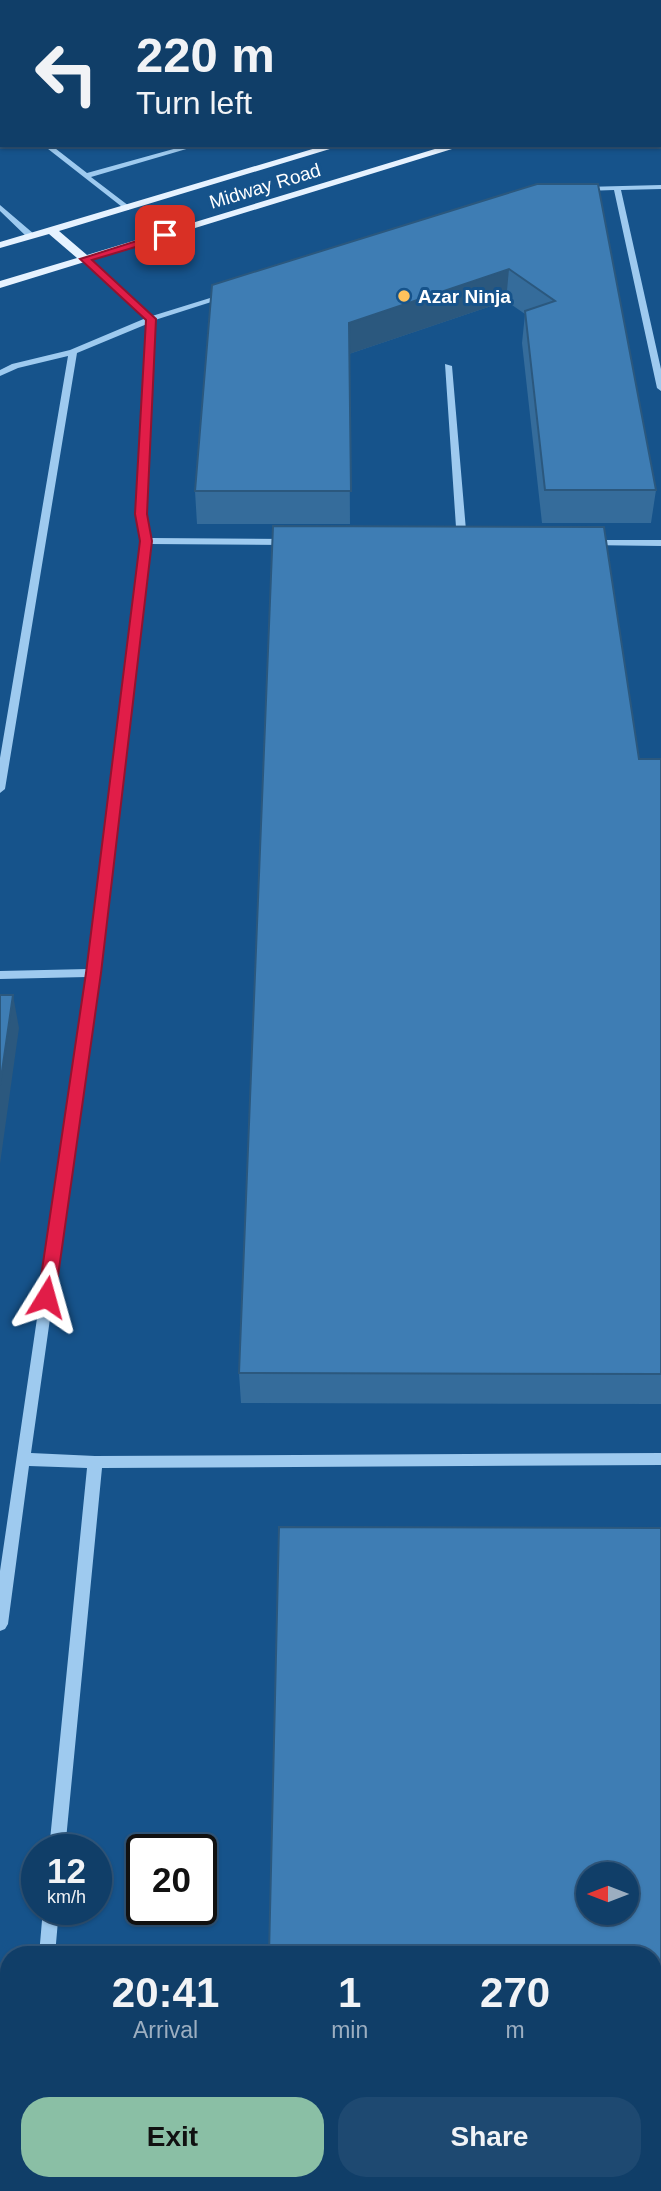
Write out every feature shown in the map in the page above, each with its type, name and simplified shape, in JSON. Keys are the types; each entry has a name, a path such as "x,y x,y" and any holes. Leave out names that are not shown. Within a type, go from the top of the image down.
{"main road":[{"name":"Midway Road","path":"0,244 331,147"},
{"name":"Midway Road","path":"0,285 453,147"},
{"path":"51,230 85,259"}],"street":[{"path":"49,147 126,208"},
{"path":"85,176 190,147"},
{"path":"576,189 661,187"},
{"path":"0,207 32,236"},
{"path":"85,259 151,319"},
{"path":"0,373 15,366 73,352 151,319 231,294"},
{"path":"0,1624 93,973 146,541 141,514 151,319"},
{"path":"0,789 73,352"},
{"path":"448,366 462,542"},
{"path":"146,541 297,542"},
{"path":"448,542 475,542"},
{"path":"581,543 661,543"},
{"path":"0,975 93,973"},
{"path":"23,1459 95,1462 661,1459"},
{"path":"59,1834 95,1462"},
{"path":"48,1946 50,1925"}],"lane":[{"path":"617,188 661,387"}],"building":[{"path":"537,184 598,184 656,490 545,490 525,311 555,301 509,269 349,323 351,491 195,491 212,285"},
{"path":"273,526 604,527 639,759 661,759 661,1374 239,1373"},
{"path":"0,995 13,995 0,1085"},
{"path":"279,1527 661,1528 661,1946 269,1946"}],"place":[{"name":"Azar Ninja","path":"404,296"}],"route":[{"path":"46,1297 93,973 146,541 141,514 151,319 85,259 165,235"}]}
